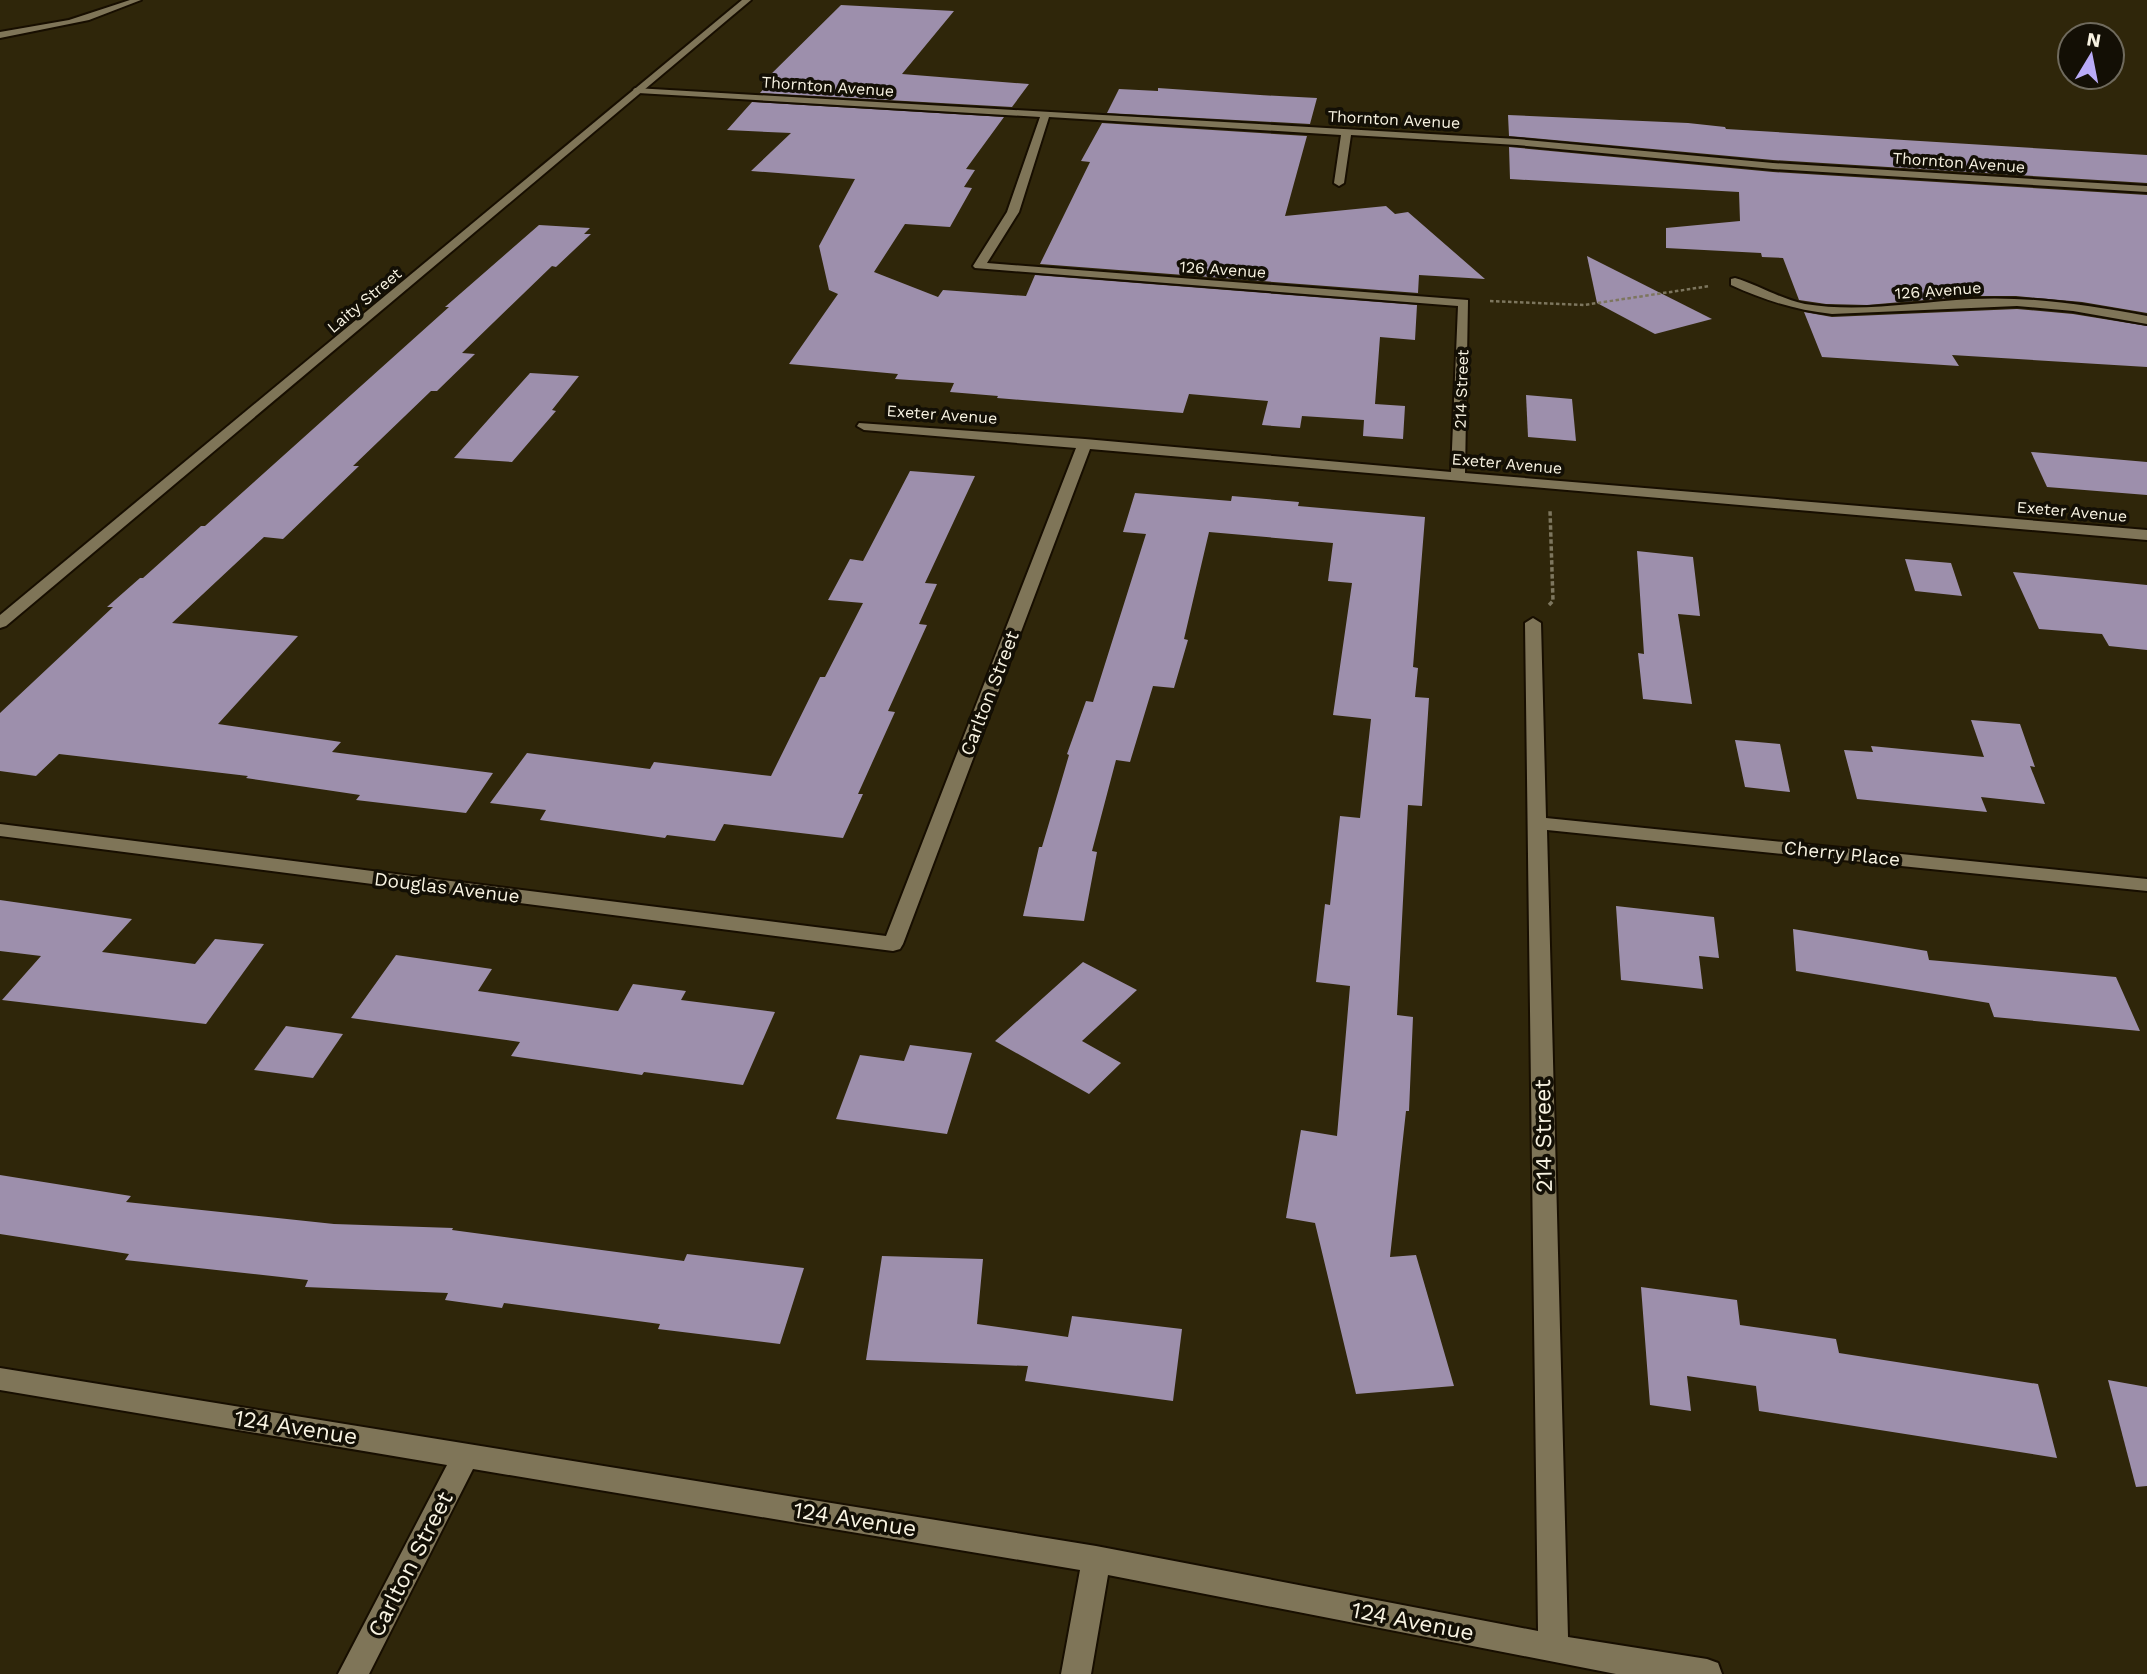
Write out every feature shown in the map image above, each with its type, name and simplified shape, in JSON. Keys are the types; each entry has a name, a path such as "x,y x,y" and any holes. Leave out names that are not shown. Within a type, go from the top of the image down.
{"street":[{"path":"0,35 100,17 137,0"},
{"name":"Laity Street","path":"0,623 747,0"},
{"name":"Thornton Avenue","path":"638,90 1542,144 1773,166 2147,189"},
{"name":"126 Avenue","path":"1045,115 1013,212 979,266 1464,303"},
{"path":"1339,183 1346,132"},
{"name":"126 Avenue","path":"1735,282 1779,301 1825,308 1891,309 1959,303 2020,302 2093,310 2147,320"},
{"name":"214 Street","path":"1458,476 1464,303"},
{"name":"Exeter Avenue","path":"864,426 2147,535"},
{"name":"Carlton Street","path":"894,944 1085,443"},
{"name":"214 Street","path":"1533,623 1553,1649"},
{"name":"Cherry Place","path":"1538,823 2147,885"},
{"name":"Douglas Avenue","path":"0,831 894,944"},
{"name":"124 Avenue","path":"0,1378 1096,1559 1553,1649 1707,1674"},
{"name":"Carlton Street","path":"353,1674 466,1455"},
{"path":"1076,1674 1096,1559"}],"path":[{"path":"1464,303 1506,300 1584,305 1735,282"},
{"path":"1533,623 1553,601 1549,485"}],"building":[{"path":"841,5 954,11 902,74 1029,84 1012,107 760,93 768,84 762,83"},
{"path":"1158,88 1317,98 1310,124 1107,113 1119,89 1158,91"},
{"path":"752,102 1004,117 966,169 975,170 964,187 972,188 950,227 905,224 874,272 938,297 943,290 1026,296 1035,275 1417,305 1415,340 1380,337 1375,404 1405,406 1403,439 1363,436 1364,420 1302,416 1300,428 1262,425 1268,401 1189,394 1183,413 997,398 998,396 950,392 954,383 895,379 898,374 789,364 838,294 829,290 819,246 855,179 751,171 791,133 727,130"},
{"path":"1508,115 1688,123 1726,129 2147,155 2147,183 1773,160 1509,136"},
{"path":"1102,123 1307,136 1285,216 1386,206 1395,214 1408,212 1485,279 1419,275 1418,293 1040,264 1090,162 1081,161"},
{"path":"1509,147 1773,172 2147,195 2147,313 2082,302 2016,296 1971,296 1867,305 1799,300 1783,258 1762,257 1761,253 1666,248 1666,228 1740,221 1739,192 1510,179"},
{"path":"539,225 590,228 584,234 591,234 556,267 552,266 462,353 475,354 437,391 431,391 353,466 359,466 283,539 264,537 172,623 298,636 218,724 341,742 332,752 493,773 466,813 356,800 360,795 246,778 248,776 59,754 36,776 0,771 0,713 113,607 107,607 201,526 205,526"},
{"path":"1587,256 1712,319 1655,334 1597,303"},
{"path":"2017,309 2073,314 2147,326 2147,367 1952,355 1959,366 1822,357 1804,312 1832,317"},
{"path":"530,373 579,376 552,410 556,411 512,462 454,458"},
{"path":"1526,395 1572,399 1576,441 1528,437"},
{"path":"2031,452 2147,462 2147,495 2047,487"},
{"path":"910,471 975,476 925,583 937,584 919,624 927,625 888,711 895,712 858,794 863,794 843,838 724,824 715,841 667,835 665,838 540,820 546,810 490,803 527,753 650,769 654,762 771,776 820,677 825,677 863,603 828,600 850,559 863,561"},
{"path":"1135,493 1231,501 1232,496 1299,502 1298,506 1425,517 1413,667 1418,668 1415,697 1429,698 1422,806 1408,805 1397,1015 1413,1017 1409,1111 1406,1111 1390,1257 1416,1255 1454,1386 1356,1394 1315,1223 1286,1218 1301,1130 1337,1136 1350,986 1316,982 1325,904 1330,905 1340,816 1360,818 1371,719 1333,715 1352,583 1328,581 1333,543 1209,532 1184,639 1188,640 1174,688 1153,686 1130,762 1116,760 1092,851 1097,852 1084,921 1023,916 1039,847 1042,847 1069,755 1067,754 1086,701 1093,702 1146,534 1123,532"},
{"path":"1637,551 1693,557 1700,616 1678,614 1692,704 1643,699 1638,653 1644,654"},
{"path":"1905,559 1951,563 1962,596 1915,591"},
{"path":"2013,572 2147,585 2147,650 2109,646 2102,634 2039,629"},
{"path":"1971,720 2020,724 2035,767 2030,766 2045,804 1981,797 1987,812 1857,799 1844,750 1873,752 1871,746 1984,757"},
{"path":"1735,740 1780,744 1790,792 1745,787"},
{"path":"0,900 132,919 102,952 195,964 215,939 264,944 206,1024 2,1000 41,956 0,951"},
{"path":"1616,906 1714,917 1719,958 1699,956 1703,989 1621,980"},
{"path":"1793,929 1927,951 1929,960 2116,977 2140,1031 1994,1017 1989,1003 1796,971"},
{"path":"396,955 492,969 478,991 618,1011 633,984 686,991 681,1000 775,1012 743,1085 644,1072 642,1075 511,1056 520,1042 351,1018"},
{"path":"1083,962 1137,990 1082,1041 1121,1063 1089,1094 995,1041"},
{"path":"286,1026 343,1034 313,1078 254,1070"},
{"path":"910,1045 972,1053 947,1134 836,1119 860,1055 904,1061"},
{"path":"0,1175 131,1196 126,1202 334,1224 453,1228 452,1230 684,1261 687,1254 804,1268 780,1344 658,1329 660,1324 504,1303 502,1308 445,1300 448,1293 305,1287 308,1280 125,1260 129,1254 0,1234"},
{"path":"882,1256 983,1259 977,1324 1068,1337 1072,1316 1182,1329 1173,1401 1025,1381 1028,1366 866,1360"},
{"path":"1641,1287 1737,1300 1740,1325 1836,1339 1839,1353 2038,1384 2057,1458 1759,1411 1756,1386 1687,1376 1691,1411 1650,1405"},
{"path":"2108,1380 2147,1387 2147,1486 2136,1487"}]}
